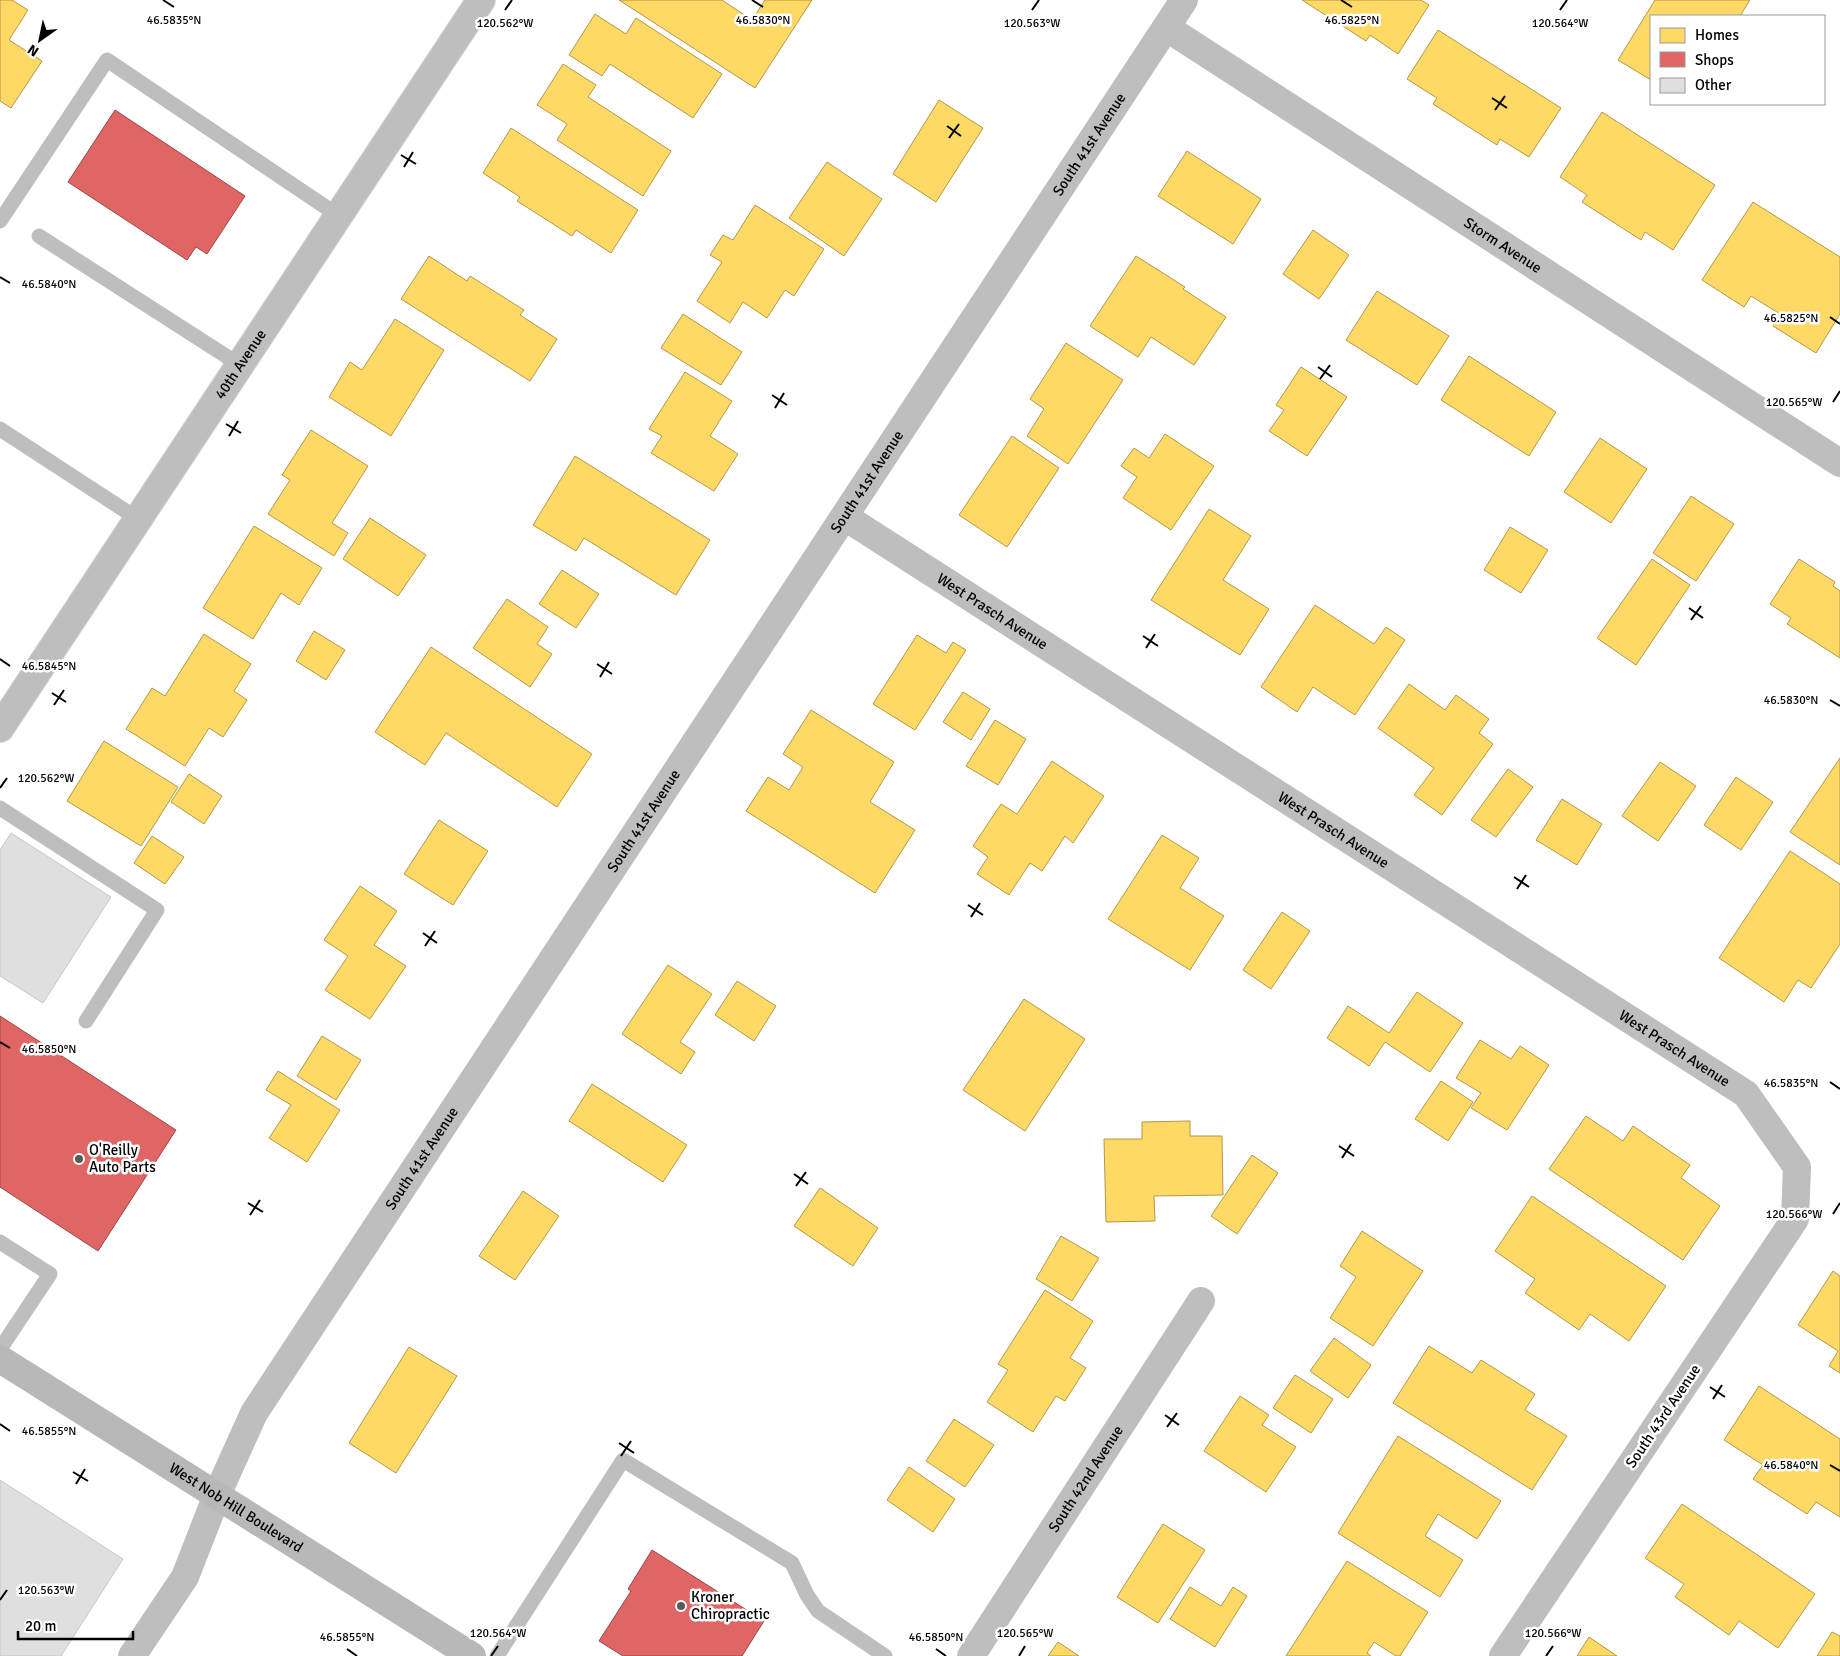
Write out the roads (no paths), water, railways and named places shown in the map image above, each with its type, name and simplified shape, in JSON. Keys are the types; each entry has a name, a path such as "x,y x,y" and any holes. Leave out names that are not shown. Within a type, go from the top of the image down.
{"main road":[{"name":"West Nob Hill Boulevard","path":"0,1359 472,1656"}],"street":[{"name":"40th Avenue","path":"0,728 481,0"},
{"name":"South 41st Avenue","path":"132,1656 185,1577 217,1495 254,1413 1184,0"},
{"name":"Storm Avenue","path":"1166,28 1840,463"},
{"name":"West Prasch Avenue","path":"844,518 1746,1094 1797,1167"},
{"name":"South 43rd Avenue","path":"1503,1656 1795,1219 1797,1167"},
{"name":"South 42nd Avenue","path":"971,1656 1201,1301"}],"lane":[{"path":"0,221 107,60 338,216"},
{"path":"38,236 240,365"},
{"path":"0,428 138,519"},
{"path":"0,808 157,910 86,1021"},
{"path":"0,1242 50,1274 0,1350"},
{"path":"497,1656 623,1460 792,1563 807,1595 818,1611 886,1656"}],"place":[{"name":"O'Reilly Auto Parts","path":"79,1159"},
{"name":"Kroner Chiropractic","path":"681,1606"}]}
